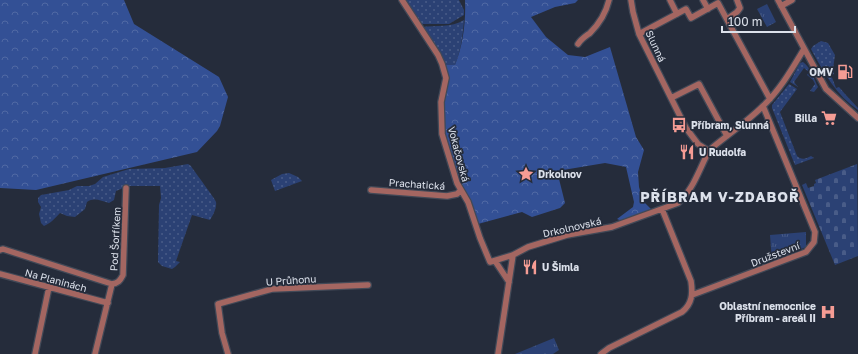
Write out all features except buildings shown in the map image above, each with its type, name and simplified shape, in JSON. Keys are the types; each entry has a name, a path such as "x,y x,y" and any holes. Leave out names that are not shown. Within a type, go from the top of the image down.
{"street":[{"name":"Vokačovská","path":"402,0 438,55 445,72 446,78 441,102 442,134 456,183 468,202 480,238 493,262 509,282"},
{"path":"578,44 598,24 607,9 609,0"},
{"name":"Slunná","path":"631,0 640,34 691,137 698,144 709,151"},
{"path":"670,0 677,14"},
{"path":"703,0 708,9"},
{"path":"727,19 740,8 737,0"},
{"path":"778,0 826,89 858,118"},
{"path":"781,6 792,0"},
{"path":"640,34 686,9 691,18 718,3 770,100"},
{"name":"Drkolnovská","path":"514,255 522,249 567,235 612,227 678,202 688,193 709,151 770,100 804,49"},
{"path":"671,98 699,84 727,136"},
{"name":"Družstevní","path":"692,295 806,252 814,242 816,232 764,106"},
{"name":"Pod Šorfíkem","path":"112,284 120,281 123,275 126,188"},
{"name":"Prachatická","path":"371,190 447,196 456,194 460,191"},
{"path":"601,354 609,348 682,312 688,307 692,295 691,281 662,209"},
{"path":"0,250 3,249 112,284 95,354"},
{"path":"493,262 514,255 499,353"},
{"name":"Na Planinách","path":"0,274 108,303"},
{"name":"U Průhonu","path":"228,354 222,333 218,304 272,289 368,285"},
{"path":"35,354 49,287"}],"green space":[{"path":"0,0 124,0 134,24 219,77 228,97 220,126 197,152 36,190 0,188"},
{"path":"405,0 459,0 464,10 464,15 449,24 420,24"},
{"path":"465,0 578,0 575,3 555,7 531,17 546,37 568,55 585,57 610,47 636,137 644,150 638,172 639,187 643,201 653,211 624,222 617,219 633,207 634,202 626,167 605,163 557,171 565,203 560,208 532,217 522,212 478,224 452,158 443,117 446,87 446,65 455,65 460,50 465,17"},
{"path":"767,4 776,22 767,27 757,9"},
{"path":"464,20 459,54 455,65 444,65 422,27 449,25 459,23"},
{"path":"821,41 828,43 835,55 833,69 834,74 831,75 836,88 839,87 858,108 858,110 837,91 826,76 812,51 811,49 813,46"},
{"path":"803,62 810,70 818,87 814,92 810,91 815,84 807,75 809,72 804,68 794,82 798,87 790,82 800,63"},
{"path":"789,84 797,89 780,112 797,156 802,159 811,156 814,158 795,165 772,108 772,105"},
{"path":"188,164 191,166 215,200 216,207 210,220 192,215 176,261 180,262 172,269 162,266 158,262 159,205 161,198 160,186 124,186 116,191 114,200 109,203 92,200 87,202 85,209 75,217 60,213 46,225 44,226 41,223 39,214 41,207 38,202 38,198 41,195 69,190 77,186 89,186 95,184 103,177 129,169 165,168"},
{"path":"857,164 858,256 835,265 802,185 806,183 808,188 814,186 816,183 815,180"},
{"path":"289,173 298,177 302,181 275,191 271,180 282,174"},
{"path":"806,232 806,247 772,261 770,235"},
{"path":"554,338 559,350 553,354 515,354"}],"place":[{"name":"OMV","path":"845,72"},
{"name":"Billa","path":"829,118"},
{"name":"Příbram, Slunná","path":"679,125"},
{"name":"U Rudolfa","path":"687,152"},
{"name":"Drkolnov","path":"526,174"},
{"name":"U Šimla","path":"530,267"},
{"name":"Oblastní nemocnice Příbram - areál II","path":"828,312"}],"district":[{"name":"PŘÍBRAM V-ZDABOŘ","path":"720,196"}]}
